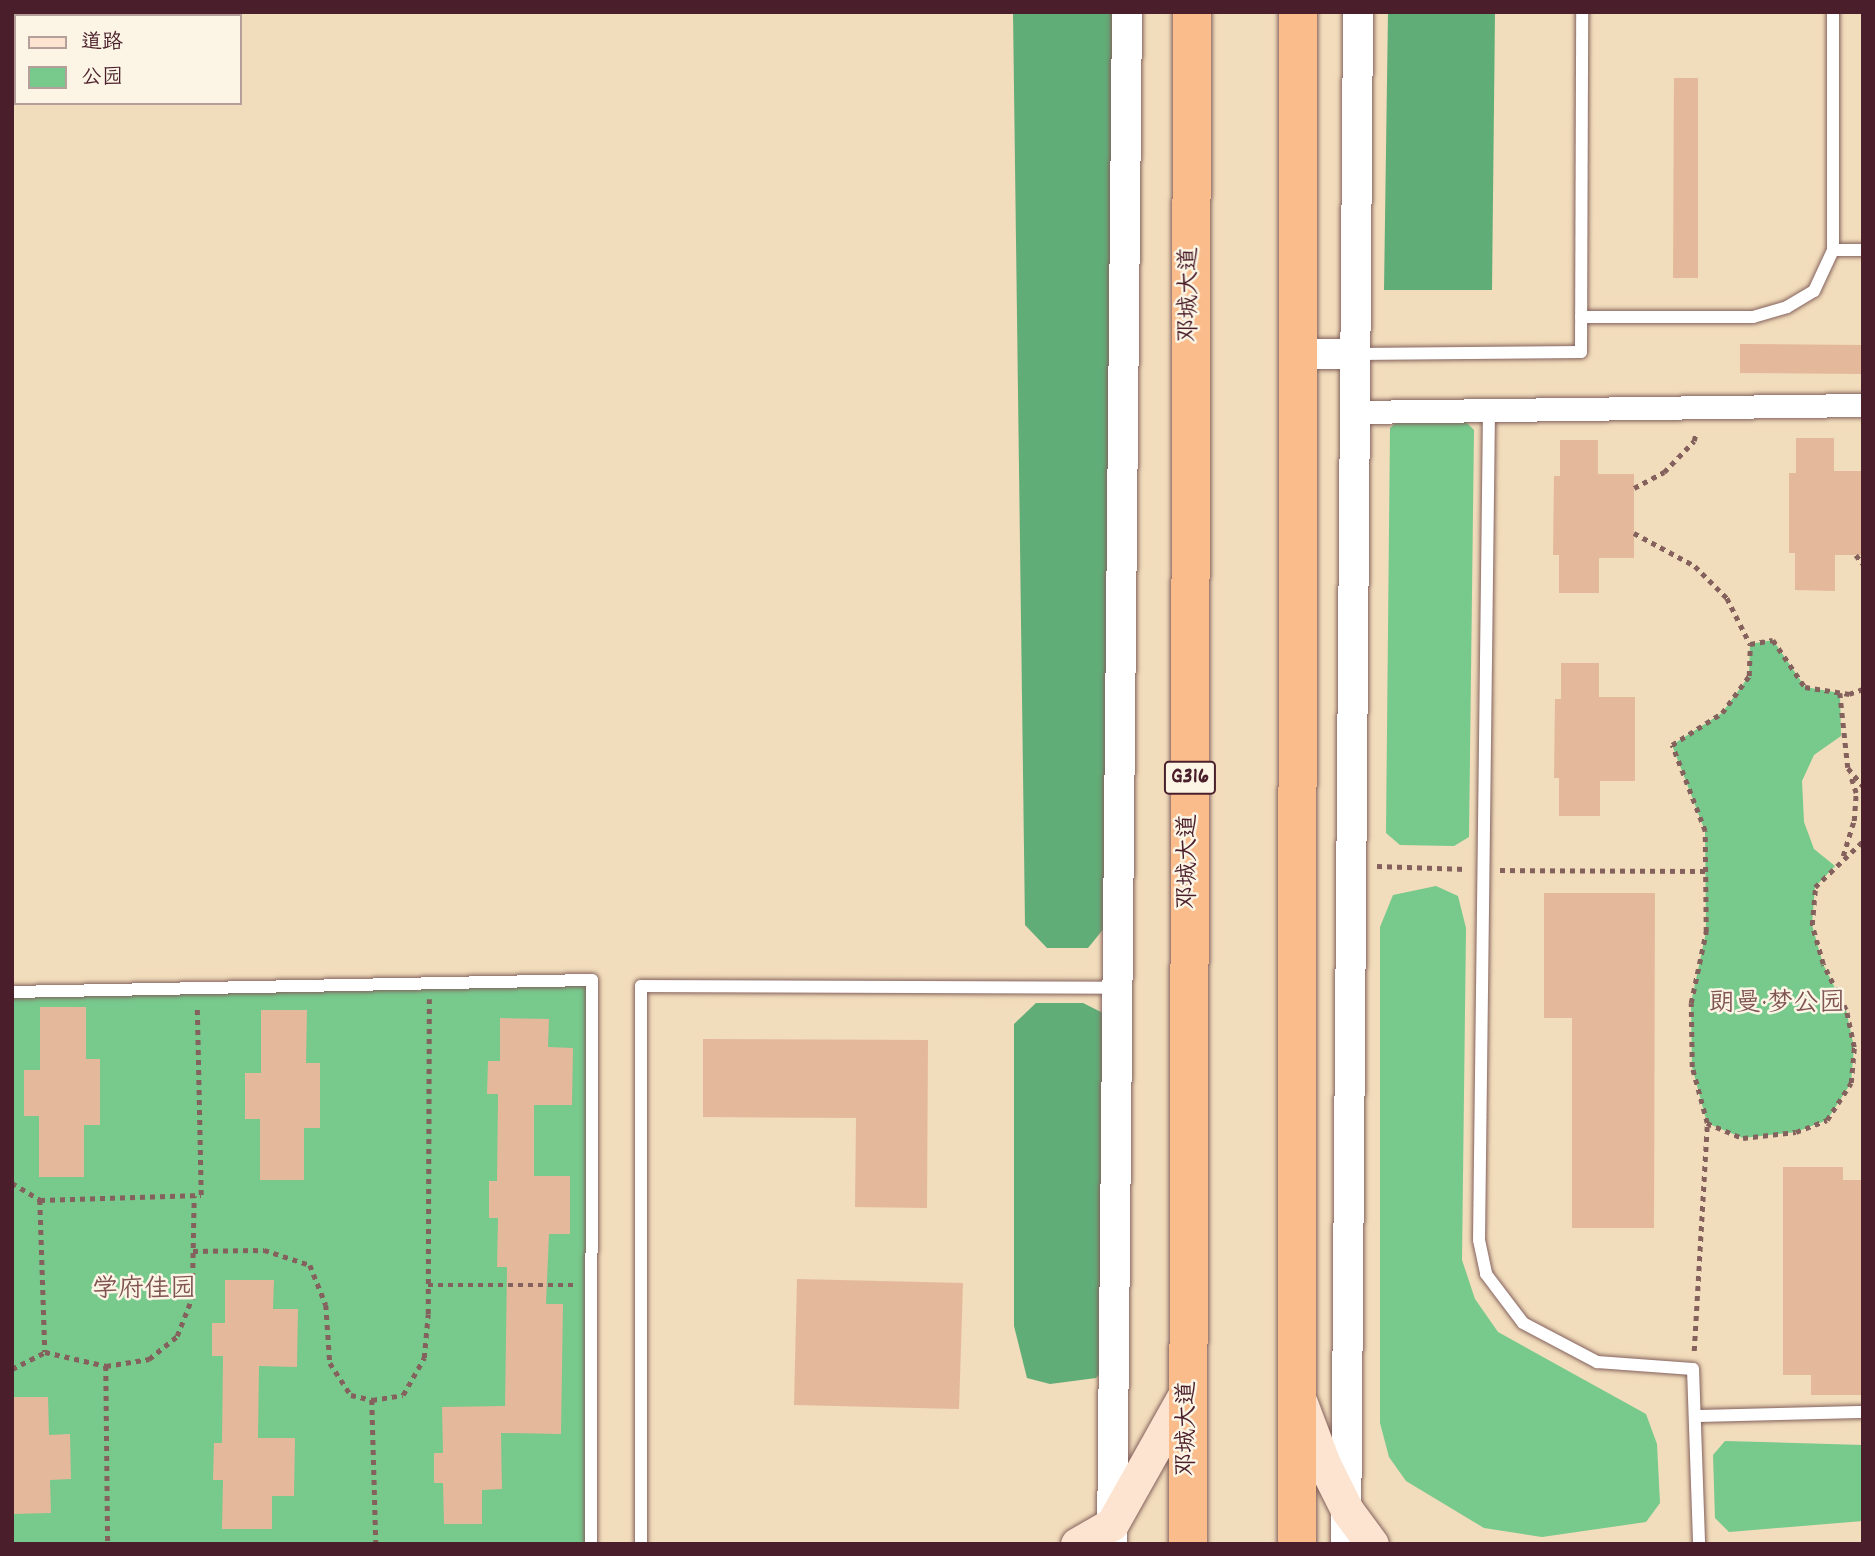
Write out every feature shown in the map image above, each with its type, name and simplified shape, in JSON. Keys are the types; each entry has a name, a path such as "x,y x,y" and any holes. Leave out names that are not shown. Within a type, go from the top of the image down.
{"highway":[{"name":"邓城大道","path":"1188,1544 1192,12"},
{"path":"1297,1544 1298,12"}],"main road":[{"path":"1077,1544 1112,1534 1189,1385"},
{"path":"1297,1394 1347,1510 1372,1544"}],"street":[{"path":"1112,1534 1127,12"},
{"path":"1346,1544 1358,12"},
{"path":"1298,354 1356,354"},
{"path":"1355,412 1863,404"}],"lane":[{"path":"1356,354 1581,352 1582,12"},
{"path":"1581,317 1753,317 1787,307 1814,291 1833,250 1833,12"},
{"path":"1833,250 1863,250"},
{"path":"1489,410 1479,1240 1486,1274 1523,1323 1597,1362 1693,1369 1699,1544"},
{"path":"12,992 592,980 591,1544"},
{"path":"641,1544 641,986 1117,988"},
{"path":"1695,1416 1863,1412"}],"path":[{"path":"1634,488 1664,472 1694,441 1703,407"},
{"path":"1634,533 1695,566 1727,598 1750,644 1749,676 1722,713 1672,745 1705,831 1706,932 1691,1003 1692,1067 1707,1124 1693,1369"},
{"path":"1856,555 1863,564"},
{"path":"1750,644 1773,640 1805,687 1840,693 1863,689"},
{"path":"1840,693 1848,768 1856,793 1854,821 1843,857"},
{"path":"1848,768 1863,786"},
{"path":"1707,1124 1743,1138 1797,1132 1827,1120 1851,1083 1854,1047 1846,1010 1823,964 1812,925 1815,887 1843,857 1863,841"},
{"path":"1352,865 1484,870 1705,871"},
{"path":"193,1251 264,1250 310,1265 326,1305 330,1363 351,1395 372,1400 403,1395 424,1358 428,1285 429,983"},
{"path":"12,1183 40,1200 201,1195 197,988"},
{"path":"12,1369 45,1352 106,1366 149,1359 177,1336 192,1298 194,1195"},
{"path":"40,1200 45,1352"},
{"path":"428,1285 591,1284"},
{"path":"106,1366 108,1544"},
{"path":"372,1400 376,1544"}],"green space":[{"path":"1013,12 1127,12 1118,911 1088,948 1047,948 1025,925"},
{"path":"1388,12 1495,12 1492,290 1384,290"},
{"path":"1400,419 1464,420 1474,430 1469,837 1454,846 1400,845 1386,833 1390,428"},
{"path":"1773,640 1805,687 1840,693 1841,736 1814,755 1802,781 1804,822 1814,849 1835,866 1815,887 1812,925 1823,964 1846,1010 1854,1047 1851,1083 1827,1120 1796,1132 1743,1138 1707,1123 1692,1067 1691,1003 1706,932 1705,831 1672,745 1722,713 1749,676 1750,644"},
{"path":"1436,886 1458,896 1466,928 1462,1260 1475,1299 1498,1332 1646,1414 1657,1444 1660,1503 1646,1522 1542,1537 1484,1528 1406,1481 1389,1457 1380,1423 1380,927 1393,895"},
{"path":"592,980 591,1544 12,1544 12,992"},
{"path":"1036,1003 1083,1003 1117,1020 1114,1358 1096,1378 1050,1384 1027,1378 1014,1326 1014,1024"},
{"path":"1725,1441 1863,1445 1863,1521 1729,1532 1715,1518 1713,1455"}],"building":[{"path":"1674,78 1698,78 1698,278 1673,278"},
{"path":"1740,344 1863,345 1863,374 1740,373"},
{"path":"1796,438 1834,438 1834,471 1863,471 1863,555 1835,555 1835,591 1795,590 1795,553 1789,553 1789,473 1796,473"},
{"path":"1560,440 1598,440 1598,474 1634,474 1634,558 1599,558 1599,593 1559,593 1559,555 1553,555 1554,476 1560,476"},
{"path":"1561,663 1599,663 1599,697 1635,697 1635,781 1600,781 1600,816 1559,816 1559,778 1554,778 1555,699 1561,699"},
{"path":"1544,893 1655,893 1654,1228 1572,1228 1572,1018 1544,1018"},
{"path":"40,1007 86,1007 86,1059 100,1059 100,1125 84,1125 84,1177 39,1177 39,1116 24,1116 24,1070 40,1070"},
{"path":"261,1010 307,1010 306,1063 320,1063 320,1128 304,1128 304,1180 260,1180 260,1119 245,1119 245,1073 261,1073"},
{"path":"500,1018 549,1019 548,1047 573,1048 572,1105 534,1105 534,1176 570,1176 570,1234 549,1234 546,1304 563,1304 561,1434 501,1433 502,1489 482,1490 482,1524 444,1524 443,1483 434,1483 434,1453 443,1453 442,1407 505,1406 507,1267 497,1267 498,1218 489,1218 489,1181 497,1181 498,1094 487,1094 488,1061 500,1061"},
{"path":"703,1039 928,1040 927,1208 855,1207 856,1118 703,1117"},
{"path":"1783,1167 1843,1167 1843,1180 1863,1180 1863,1395 1811,1395 1811,1375 1783,1375"},
{"path":"797,1279 963,1283 959,1409 794,1405"},
{"path":"225,1280 274,1280 273,1309 298,1309 297,1367 259,1366 258,1438 295,1438 294,1496 272,1496 272,1529 222,1529 223,1480 213,1480 214,1443 222,1443 223,1356 212,1356 212,1323 225,1323"},
{"path":"12,1397 48,1397 49,1435 70,1434 71,1479 50,1480 51,1513 12,1514"}],"district":[{"name":"朗曼·梦公园","path":"1777,1005"},
{"name":"学府佳园","path":"144,1291"}]}
